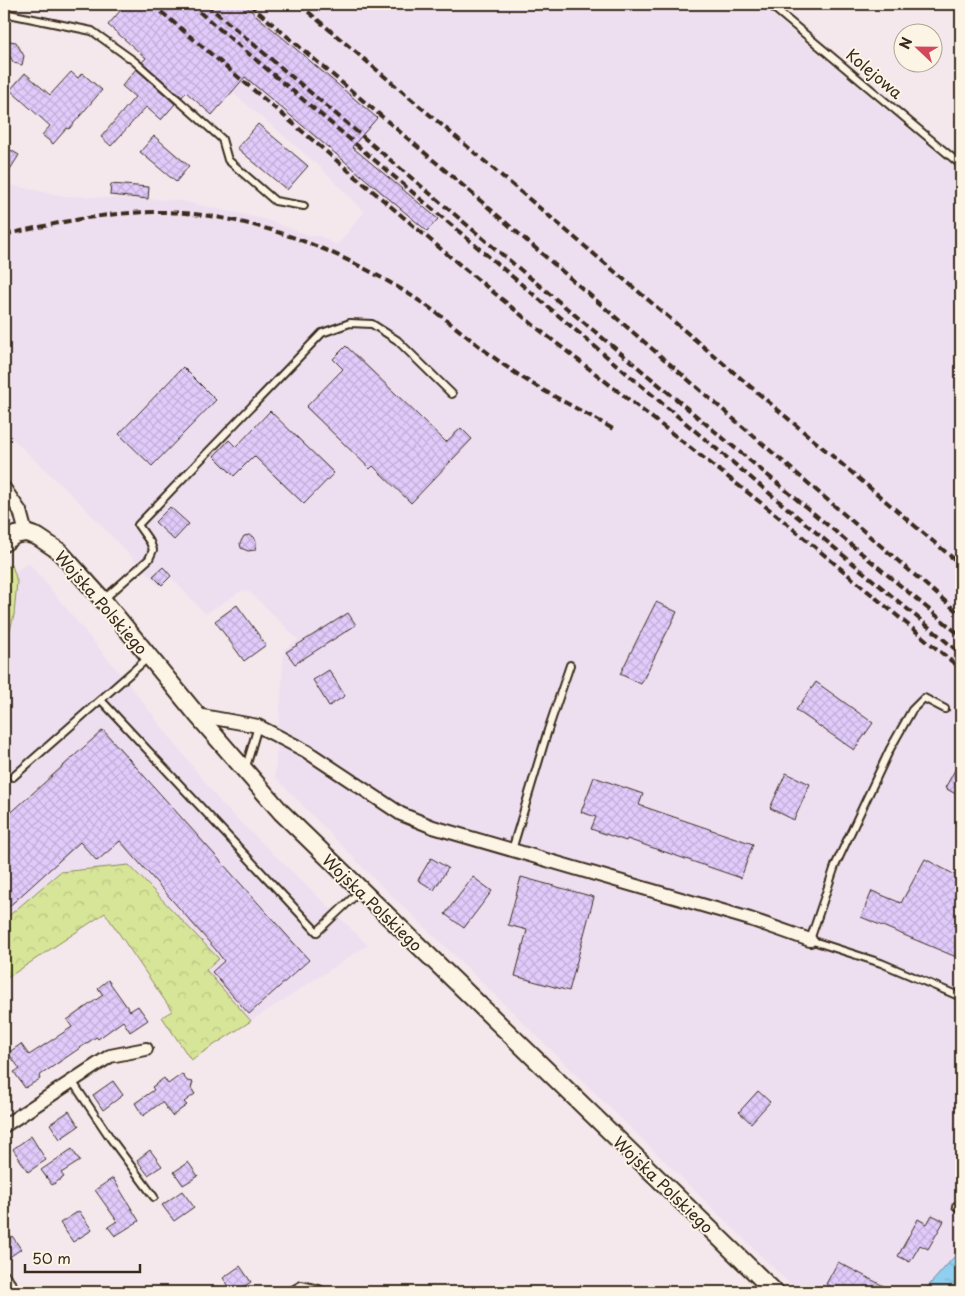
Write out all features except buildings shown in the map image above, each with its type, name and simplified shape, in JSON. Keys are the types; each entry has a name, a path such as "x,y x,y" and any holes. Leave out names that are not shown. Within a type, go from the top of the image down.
{"street":[{"path":"4,488 20,511 26,534 15,535 4,543"},
{"name":"Wojska Polskiego","path":"26,534 38,537 59,551 103,600 197,715 280,812 775,1292"},
{"path":"197,715 258,726 306,751 401,814 433,827 750,919 810,940"},
{"path":"4,1126 110,1056 146,1050"}],"lane":[{"name":"Kolejowa","path":"770,4 961,165"},
{"path":"4,13 92,31 134,61 222,139 228,160 275,201 304,206"},
{"path":"103,600 149,559 153,550 150,542 138,525 322,334 350,323 372,324 397,340 452,394"},
{"path":"13,777 149,657"},
{"path":"512,850 548,730 570,665"},
{"path":"945,709 924,698 912,710 890,750 835,866 810,940 881,963 961,997"},
{"path":"101,700 317,932 361,890"},
{"path":"244,770 258,726"},
{"path":"72,1081 111,1139 154,1197"},
{"path":"289,1292 301,1286 320,1289 325,1292"}],"shaded area":[{"path":"128,4 760,4 961,172 961,1292 798,1292 370,875 275,777 284,649 298,640 250,592 243,590 205,614 171,577 160,587 81,504 4,431 4,197 11,185 65,196 177,200 264,219 312,236 320,236 337,245 364,212 319,166"},
{"path":"29,563 131,687 222,804 368,945 191,1060 162,1017 172,1011 105,913 4,980 4,578"}],"green space":[{"path":"12,565 17,581 14,615 4,653 4,567"},
{"path":"129,865 219,959 206,970 251,1021 191,1060 162,1017 172,1011 105,913 4,980 4,920 60,872"}],"water":[{"path":"961,1249 961,1292 923,1292 924,1291"}],"railway":[{"path":"152,4 454,260 537,328 774,513 961,669"},
{"path":"190,4 961,654"},
{"path":"206,4 486,241 961,636"},
{"path":"249,4 439,165 961,615"},
{"path":"299,4 961,565"},
{"path":"4,235 83,219 144,212 198,214 233,220 267,229 333,253 395,286 424,304 514,372 613,429"}]}
